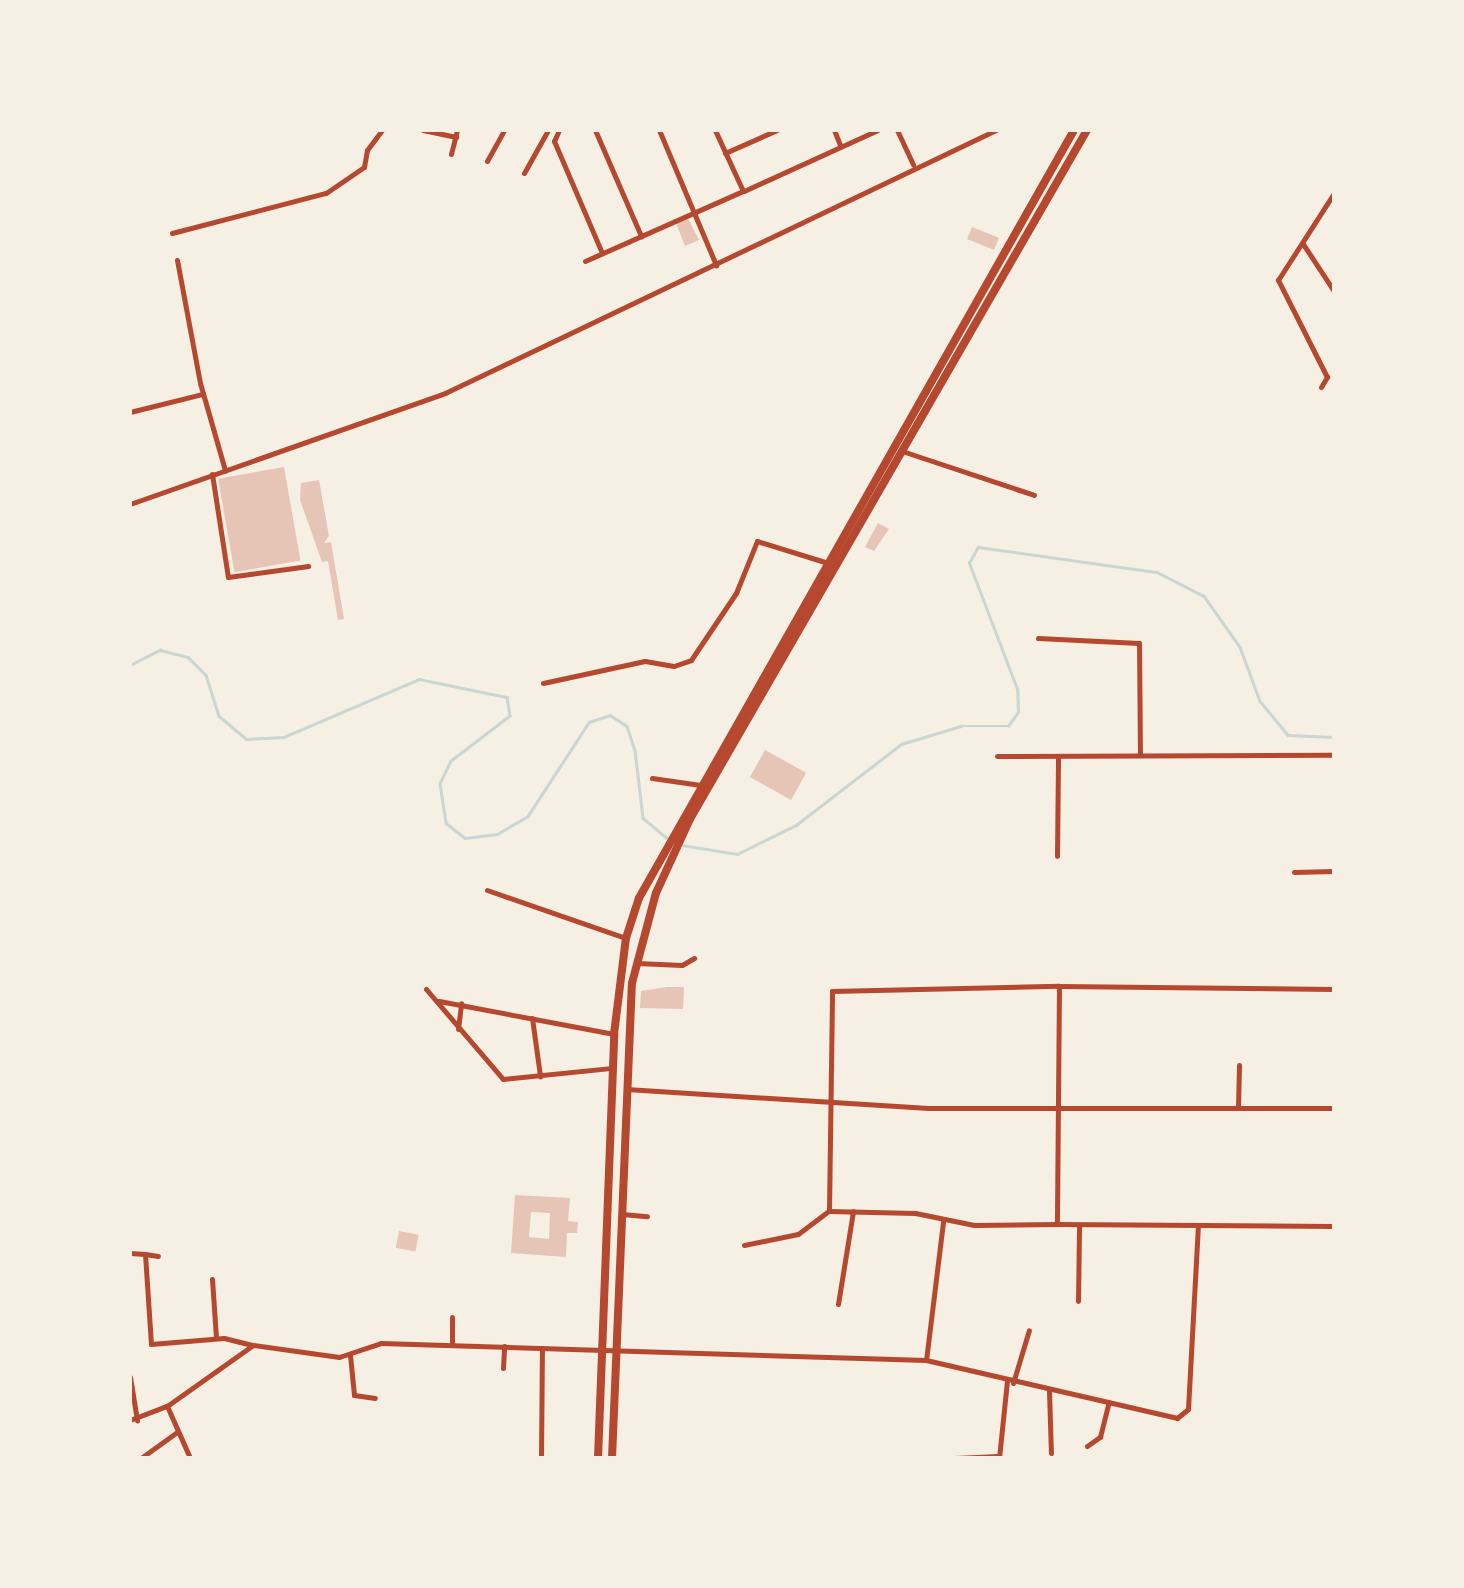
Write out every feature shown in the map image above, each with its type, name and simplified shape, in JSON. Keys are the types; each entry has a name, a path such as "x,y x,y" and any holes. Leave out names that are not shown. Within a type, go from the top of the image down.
{"highway":[{"path":"612,1458 634,963 679,831 700,785 825,562 1074,130"},
{"path":"598,1458 612,1068 626,938 652,870 758,706 1087,130"},
{"path":"748,699 758,706"}],"street":[{"path":"172,234 326,193 364,167 367,150 382,130"},
{"path":"423,130 456,133 451,154"},
{"path":"487,161 504,130"},
{"path":"524,173 548,130"},
{"path":"559,130 554,141 602,253"},
{"path":"595,130 640,236"},
{"path":"659,130 716,265"},
{"path":"715,130 743,192"},
{"path":"725,153 777,130"},
{"path":"834,130 841,146"},
{"path":"584,261 878,130"},
{"path":"897,130 913,165"},
{"path":"130,504 411,408 716,265 913,165 996,130"},
{"path":"1322,387 1327,377 1278,282 1332,204 1334,193"},
{"path":"1303,244 1334,291"},
{"path":"177,260 202,394 225,470"},
{"path":"130,412 202,394"},
{"path":"902,451 1034,495"},
{"path":"212,474 228,577 308,566"},
{"path":"543,683 645,661 674,666 692,660 730,606 757,541 825,562"},
{"path":"1038,638 1118,637 1139,643 1140,756"},
{"path":"997,756 1334,755"},
{"path":"1057,856 1058,756"},
{"path":"652,778 700,785"},
{"path":"1294,872 1334,872"},
{"path":"487,890 626,938"},
{"path":"634,963 682,965 694,958"},
{"path":"1057,1224 1059,986"},
{"path":"829,1210 830,996 838,988 1334,989"},
{"path":"426,989 495,1075 540,1076 612,1068"},
{"path":"436,1000 614,1034"},
{"path":"458,1030 461,1002"},
{"path":"532,1018 540,1076"},
{"path":"1238,1107 1239,1065"},
{"path":"626,1089 830,1103 1334,1108"},
{"path":"744,1244 798,1234 829,1210 915,1213 944,1222 1198,1228 1334,1226"},
{"path":"838,1304 852,1211"},
{"path":"622,1214 648,1216"},
{"path":"926,1360 944,1222"},
{"path":"1078,1302 1079,1226"},
{"path":"144,1254 150,1342 216,1338 350,1355 376,1343 926,1360 1162,1417 1186,1415 1198,1228"},
{"path":"130,1253 158,1256"},
{"path":"212,1279 216,1338"},
{"path":"452,1317 452,1344"},
{"path":"954,1458 999,1457 1010,1382 1030,1330"},
{"path":"130,1378 134,1420 167,1406 253,1345"},
{"path":"503,1368 504,1346"},
{"path":"541,1458 542,1348"},
{"path":"350,1355 354,1396 376,1398"},
{"path":"1049,1390 1052,1453"},
{"path":"1087,1446 1100,1436 1108,1402"},
{"path":"167,1406 190,1458"},
{"path":"142,1458 178,1432"}],"building":[{"path":"688,218 699,240 685,246 676,223"},
{"path":"972,227 999,238 994,250 967,239"},
{"path":"284,467 300,561 235,572 218,479"},
{"path":"319,480 329,536 324,543 331,542 344,619 338,620 328,561 322,562 300,500 301,483"},
{"path":"878,523 889,529 874,551 865,547"},
{"path":"765,750 806,773 791,800 750,777"},
{"path":"684,987 683,1009 640,1008 641,991"},
{"path":"515,1195 570,1198 568,1221 578,1222 577,1233 567,1233 566,1257 511,1253","holes":["531,1212 550,1213 549,1239 529,1237"]},
{"path":"399,1231 419,1235 415,1252 396,1248"}],"waterway":[{"path":"682,845 737,854 796,825 901,744 961,726 1008,726 1018,712 1017,689 969,563 978,547 1157,572 1204,596 1240,647 1260,701 1288,735 1334,737"},
{"path":"130,665 160,650 188,657 206,675 219,716 246,739 284,737 419,679 507,697 510,716 451,761 440,784 446,823 465,838 497,834 527,817 589,722 610,715 627,726 635,750 643,818 670,841"}]}
